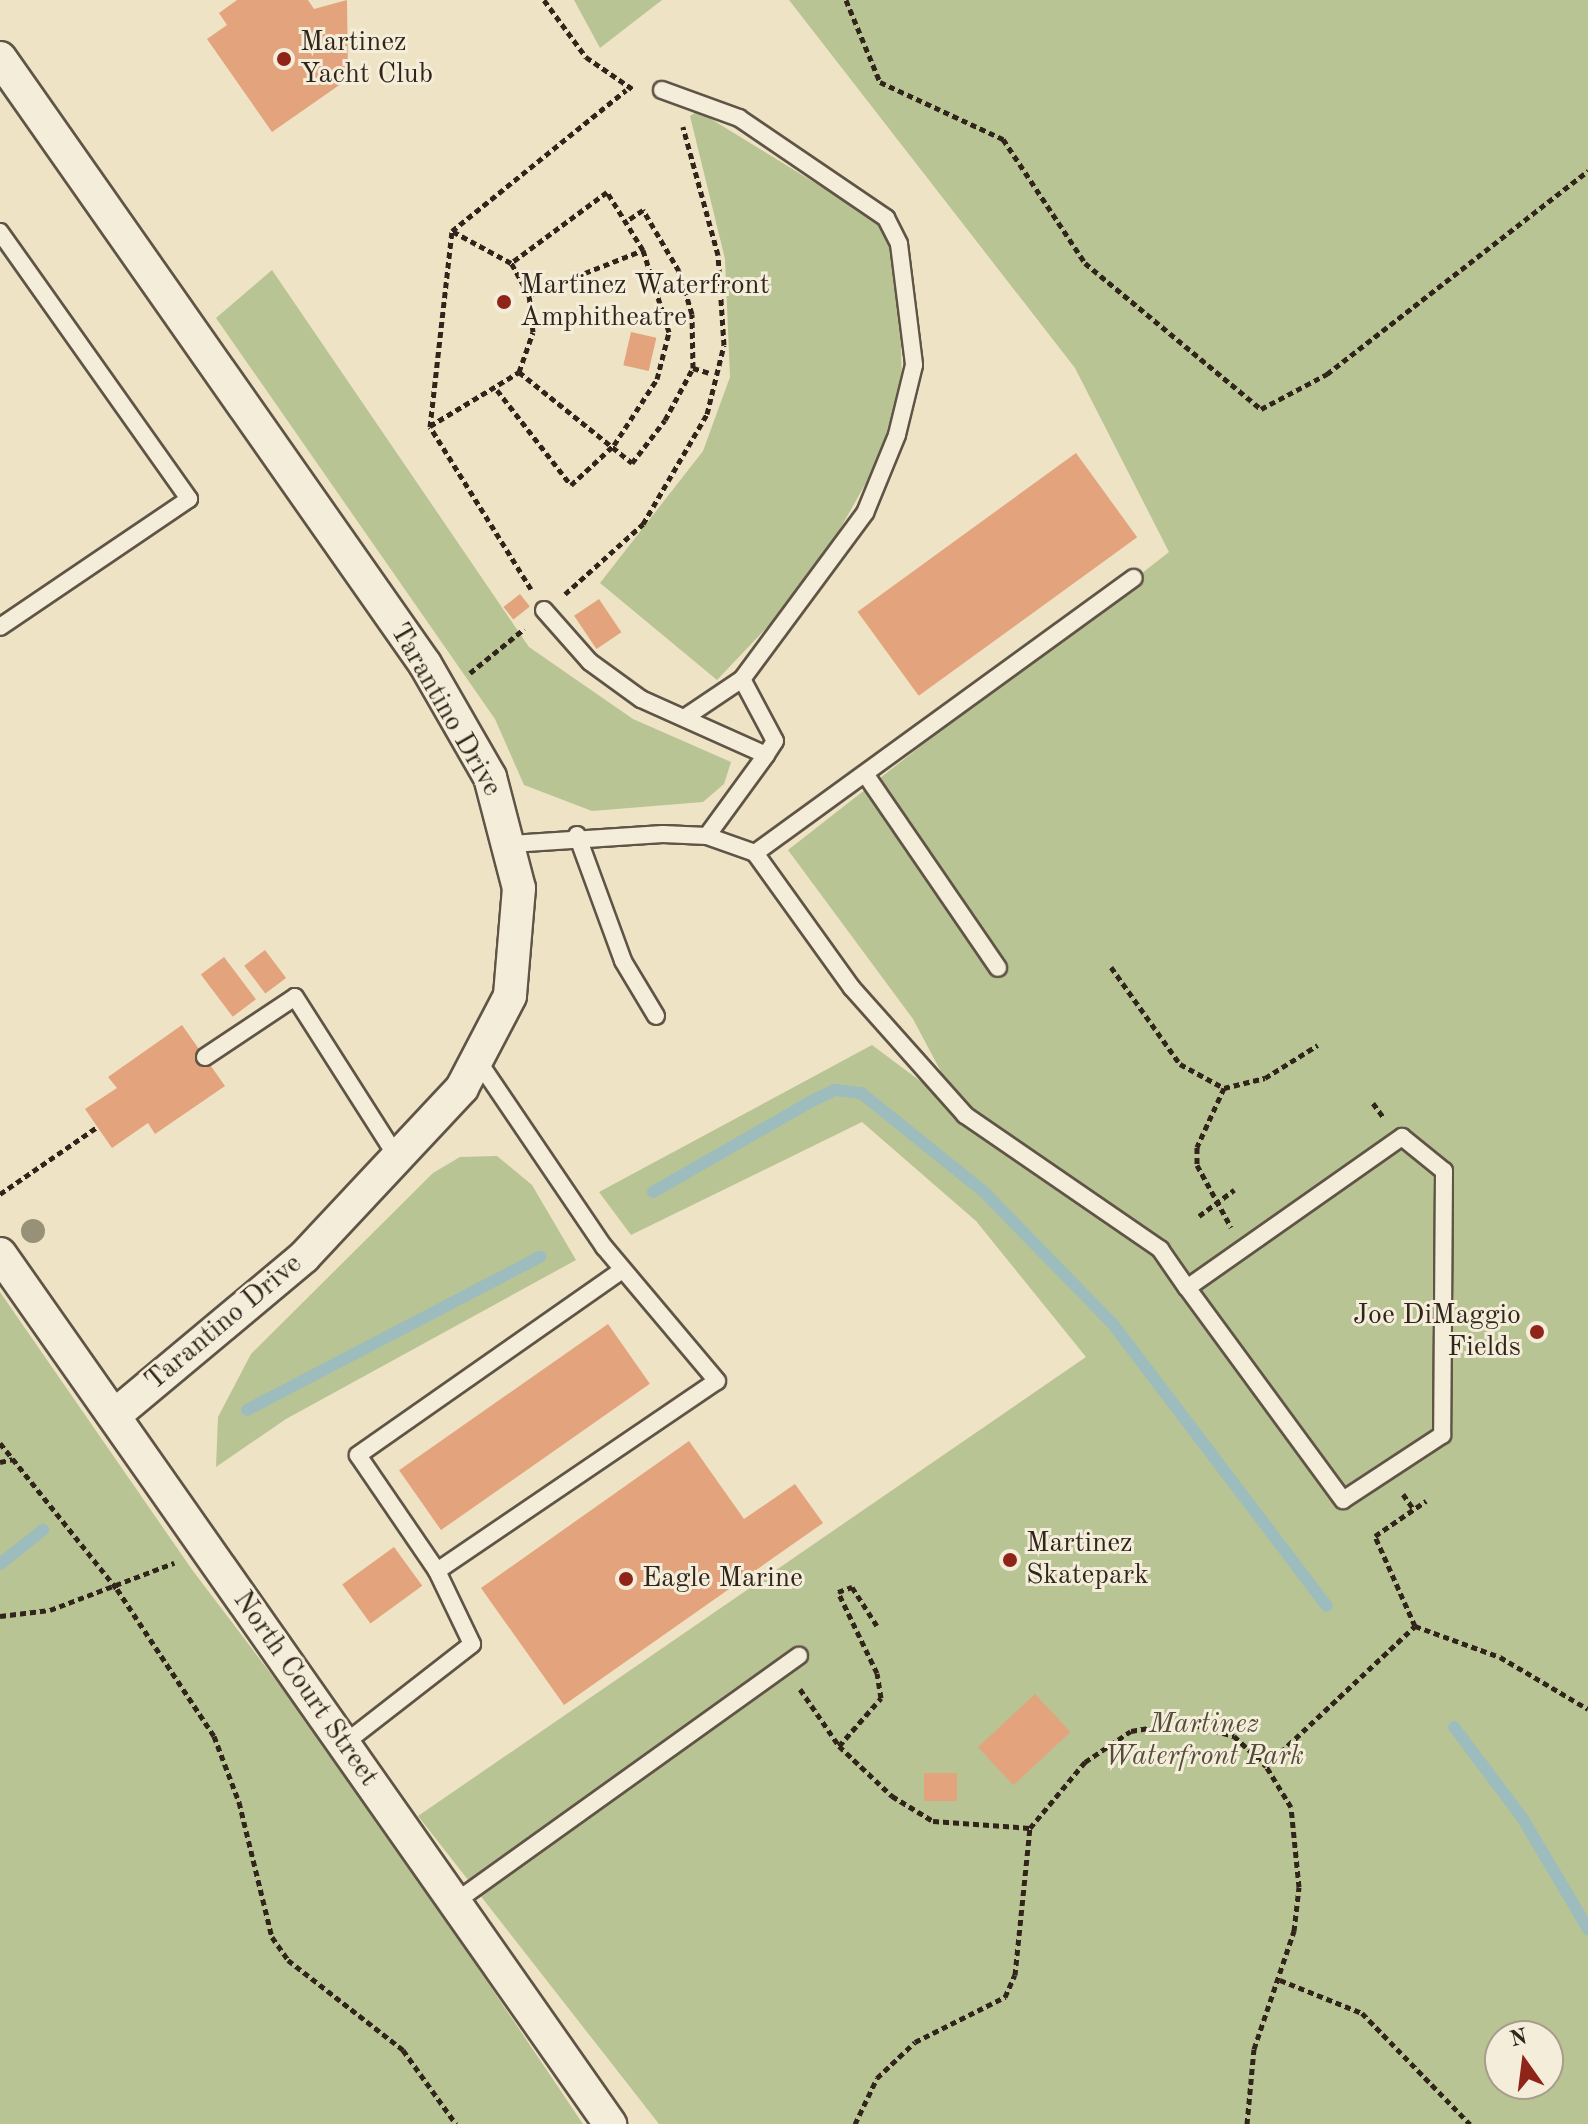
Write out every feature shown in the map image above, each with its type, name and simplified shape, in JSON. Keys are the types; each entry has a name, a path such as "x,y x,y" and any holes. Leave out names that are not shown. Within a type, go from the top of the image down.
{"street":[{"name":"Tarantino Drive","path":"0,58 441,692 490,777 511,844 519,888 510,996 478,1061 399,1160 304,1257 115,1415"},
{"name":"North Court Street","path":"0,1254 610,2124"}],"lane":[{"path":"662,90 739,118 867,199 899,244 914,365 897,435 865,513 742,679 687,716"},
{"path":"0,232 189,499 0,627"},
{"path":"755,853 868,778 1134,578"},
{"path":"544,610 603,671 641,699 687,716 766,755"},
{"path":"707,836 775,741 742,679"},
{"path":"868,778 998,968"},
{"path":"577,835 623,961 656,1016"},
{"path":"511,844 577,835 707,836 755,853 852,988 965,1115 1160,1249 1187,1288 1343,1500 1442,1435 1444,1171 1402,1137 1187,1288"},
{"path":"205,1057 295,997 399,1160"},
{"path":"437,1571 717,1381 622,1270 478,1061"},
{"path":"345,1743 472,1644 437,1571 358,1455 622,1270"},
{"path":"455,1902 799,1656"}],"path":[{"path":"544,0 586,57 626,90"},
{"path":"846,0 880,82 1003,139 1085,263 1261,409 1327,374 1588,171"},
{"path":"441,692 544,610 643,524 707,414 724,345 718,255 683,126 662,90 626,90 452,231 430,427 544,610"},
{"path":"497,390 571,485 614,445 657,379 669,332 643,250 607,192 511,263"},
{"path":"519,372 614,445 632,463 693,368 692,314 679,271 643,210 625,222"},
{"path":"430,427 497,390 519,372 533,332 529,295 511,263 452,231"},
{"path":"529,295 643,250"},
{"path":"693,368 709,373"},
{"path":"1111,967 1180,1064 1224,1088 1265,1078 1318,1045"},
{"path":"1215,1204 1197,1147 1224,1088"},
{"path":"0,1194 97,1127"},
{"path":"1199,1216 1234,1190"},
{"path":"0,1443 117,1589 214,1736 239,1802 272,1937 288,1960 403,2050 456,2124"},
{"path":"0,1462 13,1459"},
{"path":"1426,1501 1375,1536 1415,1626 1500,1657 1588,1709"},
{"path":"0,1616 117,1589 185,1558"},
{"path":"839,1746 881,1698 877,1673 838,1592 852,1587 877,1626"},
{"path":"1266,1766 1415,1626"},
{"path":"817,1714 839,1746 892,1796 933,1821 1030,1828"},
{"path":"855,2124 877,2078 915,2042 1005,1997 1015,1975 1030,1828 1085,1762 1131,1731 1184,1722 1234,1736 1266,1766 1291,1807 1299,1887 1280,1980 1254,2049 1247,2124"},
{"path":"1280,1980 1362,2013 1470,2124"}],"green space":[{"path":"574,0 662,0 600,48"},
{"name":"Martinez Waterfront Park","path":"789,0 1588,0 1588,2124 659,2124 418,1816 1086,1357 976,1221 862,1122 631,1235 599,1192 872,1045 963,1113 913,1019 788,850 1169,552 1075,368"},
{"path":"698,111 877,221 893,247 900,304 902,385 875,467 810,582 717,680 600,583 703,451 730,377 725,259 690,116"},
{"path":"272,270 529,647 633,719 731,762 724,784 703,802 592,811 524,785 495,719 216,318"},
{"path":"497,1156 532,1185 576,1260 286,1419 216,1467 218,1417 251,1354 433,1173 460,1157"},
{"path":"0,1292 193,1571 353,1782 583,2124 0,2124"}],"building":[{"name":"Martinez Yacht Club","path":"237,0 308,0 314,9 347,0 348,79 272,132 207,39 227,25 219,13"},
{"path":"631,332 656,338 649,371 623,365"},
{"path":"1076,453 1137,537 919,696 858,612"},
{"path":"520,594 530,607 513,620 503,607"},
{"path":"599,599 621,632 596,649 574,616"},
{"path":"265,950 286,978 265,994 244,966"},
{"path":"224,957 256,999 233,1017 201,974"},
{"path":"182,1025 225,1086 155,1134 148,1123 112,1148 85,1109 117,1088 108,1077"},
{"path":"608,1324 650,1384 441,1530 399,1470"},
{"path":"689,1441 744,1519 795,1484 823,1523 564,1705 481,1588"},
{"path":"394,1547 422,1586 370,1623 342,1585"},
{"path":"1035,1694 1070,1732 1013,1785 978,1747"},
{"path":"924,1773 957,1773 957,1801 924,1801"}],"waterway":[{"path":"653,1192 835,1090 861,1093 983,1191 1112,1323 1327,1606"},
{"path":"247,1410 540,1257"},
{"path":"0,1564 43,1530"},
{"path":"1454,1727 1523,1819 1588,1929"}],"place":[{"name":"Martinez Yacht Club","path":"284,59"},
{"name":"Martinez Waterfront Amphitheatre","path":"504,302"},
{"name":"Joe DiMaggio Fields","path":"1537,1332"},
{"name":"Martinez Skatepark","path":"1010,1560"},
{"name":"Eagle Marine","path":"626,1579"}]}
